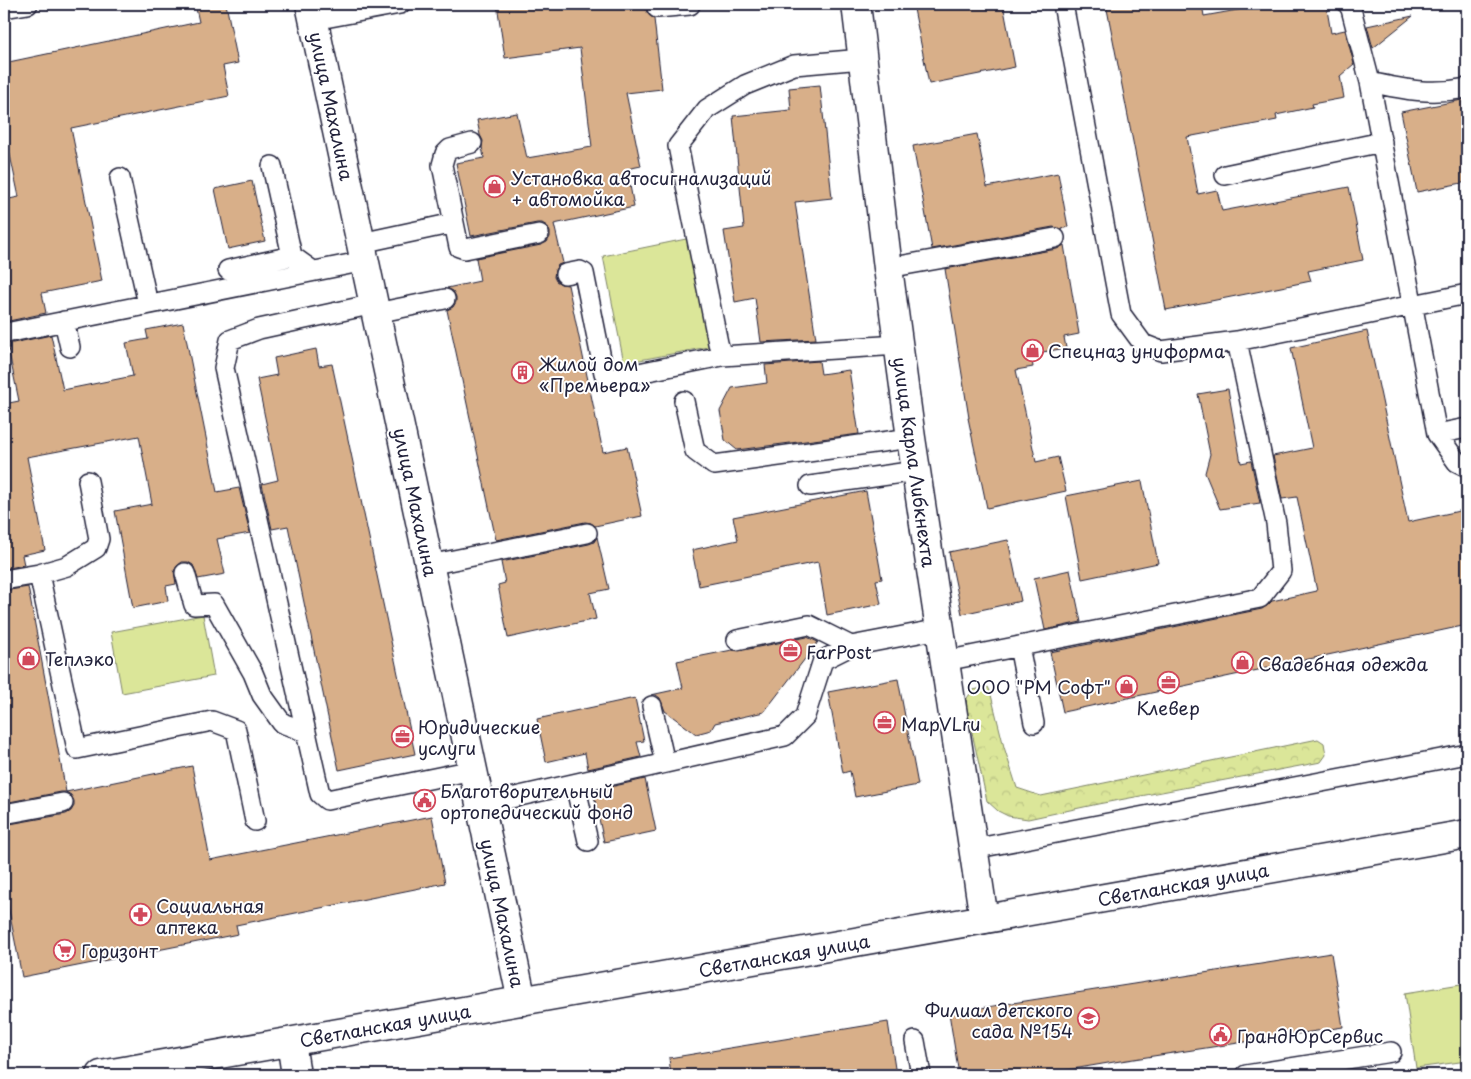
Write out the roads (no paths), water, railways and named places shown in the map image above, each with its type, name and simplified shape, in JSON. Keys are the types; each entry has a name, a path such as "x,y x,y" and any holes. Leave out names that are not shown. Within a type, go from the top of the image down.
{"street":[{"name":"улица Карла Либкнехта","path":"856,4 911,438 984,919"},
{"name":"улица Махалина","path":"312,12 522,1001"},
{"name":"Светланская улица","path":"100,1075 1467,834"},
{"path":"291,1042 296,1075"}],"lane":[{"path":"4,8 28,4"},
{"path":"312,12 400,4"},
{"path":"658,8 693,4"},
{"path":"1063,4 1121,314 1143,344 1161,351 1236,341 1467,294"},
{"path":"1348,4 1351,9 1370,82 1437,434 1456,462 1467,467"},
{"path":"722,356 678,146 707,108 745,85 794,65 862,58"},
{"path":"1370,82 1404,90 1426,92 1453,91 1467,88"},
{"path":"1225,175 1382,142"},
{"path":"472,144 450,149 445,154 442,165 459,246 465,249 539,234"},
{"path":"272,166 292,256 313,271"},
{"path":"120,178 148,304"},
{"path":"11,332 313,271 363,252 454,224"},
{"path":"888,268 1055,238"},
{"path":"228,270 292,256"},
{"path":"565,274 580,271 584,274 604,373 609,379 722,356 899,345"},
{"path":"445,299 260,329 230,340 224,368 320,794 327,800 472,770"},
{"path":"64,321 70,347"},
{"path":"945,660 1260,598 1281,571 1276,523 1236,341"},
{"path":"684,401 695,451 714,465 911,438"},
{"path":"1437,434 1467,428"},
{"path":"810,486 916,471"},
{"path":"4,580 39,574 67,566 96,548 100,539 88,481"},
{"path":"429,565 587,533"},
{"path":"185,573 194,605 214,604 253,674 262,695 282,723 306,732"},
{"path":"39,574 77,754 212,721 236,730 255,821"},
{"path":"737,640 809,626 851,646"},
{"path":"480,806 785,736 805,716 823,660 851,646 940,629"},
{"path":"1019,646 1034,723"},
{"path":"652,706 665,763"},
{"path":"973,848 1467,754"},
{"path":"575,784 588,841"},
{"path":"4,814 63,803"},
{"path":"915,1041 920,1075"},
{"path":"1246,1075 1392,1052"}],"place":[{"name":"Установка автосигнализаций + автомойка","path":"495,187"},
{"name":"Спецназ униформа","path":"1032,350"},
{"name":"Жилой дом «Премьера»","path":"523,373"},
{"name":"FarPost","path":"790,651"},
{"name":"Теплэко","path":"29,658"},
{"name":"Свадебная одежда","path":"1242,663"},
{"name":"Клевер","path":"1168,682"},
{"name":"ООО \"РМ Софт\"","path":"1127,686"},
{"name":"MapVLru","path":"885,723"},
{"name":"Юридические услуги","path":"402,736"},
{"name":"Благотворительный ортопедический фонд","path":"424,800"},
{"name":"Социальная аптека","path":"140,915"},
{"name":"Горизонт","path":"65,950"},
{"name":"Филиал детского сада №154","path":"1089,1019"},
{"name":"ГрандЮрСервис","path":"1221,1035"}]}
